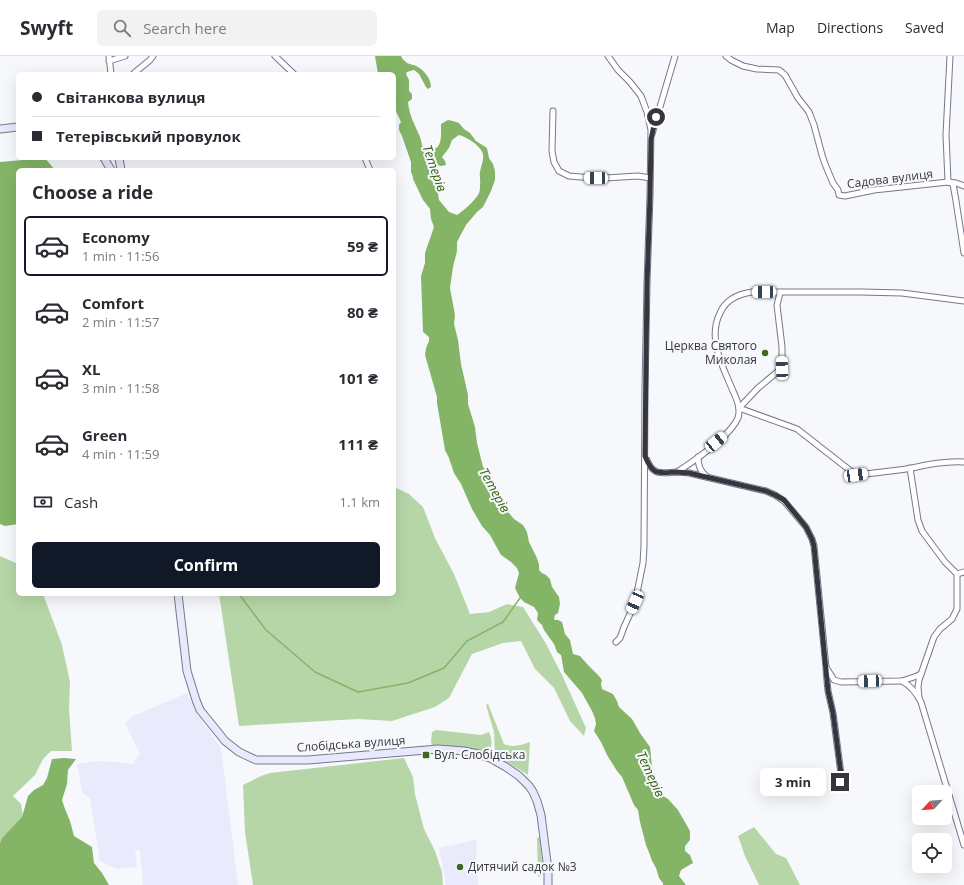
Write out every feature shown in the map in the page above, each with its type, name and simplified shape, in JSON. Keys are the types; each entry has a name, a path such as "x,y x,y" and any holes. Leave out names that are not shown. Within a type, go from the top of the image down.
{"street":[{"path":"110,72 109,59 125,56"},
{"path":"135,72 153,56"},
{"path":"275,56 292,72"},
{"path":"608,56 641,96 648,112 651,130 645,389 645,533 643,563 635,602 620,638 616,642"},
{"path":"651,139 675,56"},
{"name":"Садова вулиця","path":"726,56 742,66 757,69 779,70 786,75 798,98 809,112 825,164 839,195 845,196 874,190 948,182"},
{"path":"948,182 946,135 950,56"},
{"path":"553,111 552,152 558,171 569,176 581,177 605,178 638,176 650,178"},
{"path":"0,129 16,126"},
{"path":"948,182 964,186"},
{"path":"948,182 953,184 964,253"},
{"path":"677,472 725,435 733,426 738,417 739,408 718,354 715,330 716,319 721,310 727,303 741,294 752,292 895,293 964,301"},
{"path":"739,408 758,388 782,368 782,347 777,305 780,293"},
{"path":"739,408 797,429 856,475 936,463 964,462"},
{"path":"645,456 648,464 655,472 660,474 677,472 689,473 766,491 784,500 806,527 814,546 828,683 841,774 840,782"},
{"path":"698,457 700,468 703,474 707,477"},
{"path":"910,468 918,520 922,531 957,574 957,609 952,619 940,629 934,637 918,687 919,698 964,845"},
{"path":"957,574 964,572"},
{"name":"Слобідська вулиця","path":"178,596 187,671 196,700 200,710 225,741 239,752 256,760 308,760 438,749 464,751 490,758 519,776 534,792 541,815 548,870 548,885"},
{"path":"826,666 833,678 841,682"},
{"path":"828,683 902,681 921,674"},
{"path":"902,681 912,688 919,698"}],"shaded area":[{"path":"396,488 409,494 423,507 435,538 454,574 470,614 489,612 507,604 523,607 545,642 586,728 584,736 570,721 554,688 535,669 521,641 503,643 472,654 449,698 435,707 392,721 358,719 239,726 219,596 396,596"},
{"path":"0,556 16,563 16,596 44,596 62,645 70,682 69,709 72,751 51,751 43,759 35,775 13,796 21,804 23,817 2,838 0,843"},
{"path":"187,693 196,713 221,748 238,885 143,885 140,850 135,851 137,867 116,869 100,861 90,798 82,792 77,764 97,761 134,764 133,762 140,754 125,724 131,717"},
{"path":"488,704 504,744 514,746 530,742 528,775 496,755 494,732 486,705"},
{"path":"436,730 481,735 489,732 491,737 491,746 489,751 486,752 464,747 432,745 432,732"},
{"path":"404,758 413,777 415,794 424,829 435,851 442,872 443,885 253,885 245,832 243,785 270,773"},
{"path":"754,827 776,854 786,858 800,885 759,885 745,856 738,836"},
{"path":"539,837 543,875 538,877 537,838"},
{"name":"Дитячий садок №3","path":"476,840 478,885 446,885 439,848"}],"water":[{"name":"Тетерів","path":"375,56 401,56 407,63 420,68 428,76 431,87 428,89 419,74 414,70 407,72 406,74 409,80 409,91 412,94 412,99 408,102 412,120 425,152 431,151 438,146 441,139 441,124 448,120 459,123 476,141 487,148 489,158 493,164 495,180 491,191 483,207 466,225 457,242 457,251 450,288 455,315 454,324 468,395 468,404 475,427 483,467 497,486 498,494 508,512 514,519 523,525 539,564 539,570 550,579 552,587 559,597 560,604 558,613 555,615 554,619 562,622 565,634 570,640 573,654 580,656 598,675 602,680 602,689 613,694 619,707 632,719 650,747 653,776 650,781 651,784 657,785 660,794 668,799 678,810 690,831 690,840 685,846 685,851 690,855 693,863 681,870 679,876 686,885 663,885 659,878 646,845 638,810 634,805 622,777 607,755 594,731 596,724 592,711 582,693 564,672 561,655 557,652 554,644 537,620 538,613 534,607 524,602 520,598 515,588 519,573 517,568 501,555 490,535 482,526 454,473 445,450 437,397 425,355 429,337 423,332 421,276 425,263 425,253 434,227 430,209 423,200 413,179 411,162 399,130 399,125 401,122 396,111 396,72 378,72","holes":["459,135 470,140 480,148 483,154 480,174 480,190 472,202 457,215 449,212 439,200 437,187 431,180 430,170 432,164 441,166 446,165 442,157 449,148 452,140"]},
{"path":"47,160 53,168 16,168 16,524 5,526 0,524 0,162"},
{"path":"52,759 76,759 68,770 67,784 62,800 74,836 92,847 94,863 109,885 0,885 0,843 2,838 22,817 28,796 34,790 43,785 47,778"}],"waterway":[{"path":"240,596 266,630 315,672 358,692 408,683 444,668 467,641 503,622 520,598"}],"place":[{"name":"Церква Святого Миколая","path":"765,353"},
{"name":"Вул. Слобідська","path":"426,755"},
{"name":"Дитячий садок №3","path":"460,867"}],"route":[{"path":"656,117 651,139 645,389 645,456 651,468 660,474 677,472 689,473 766,491 784,500 806,527 814,546 828,691 833,713 841,774 840,782"}]}
